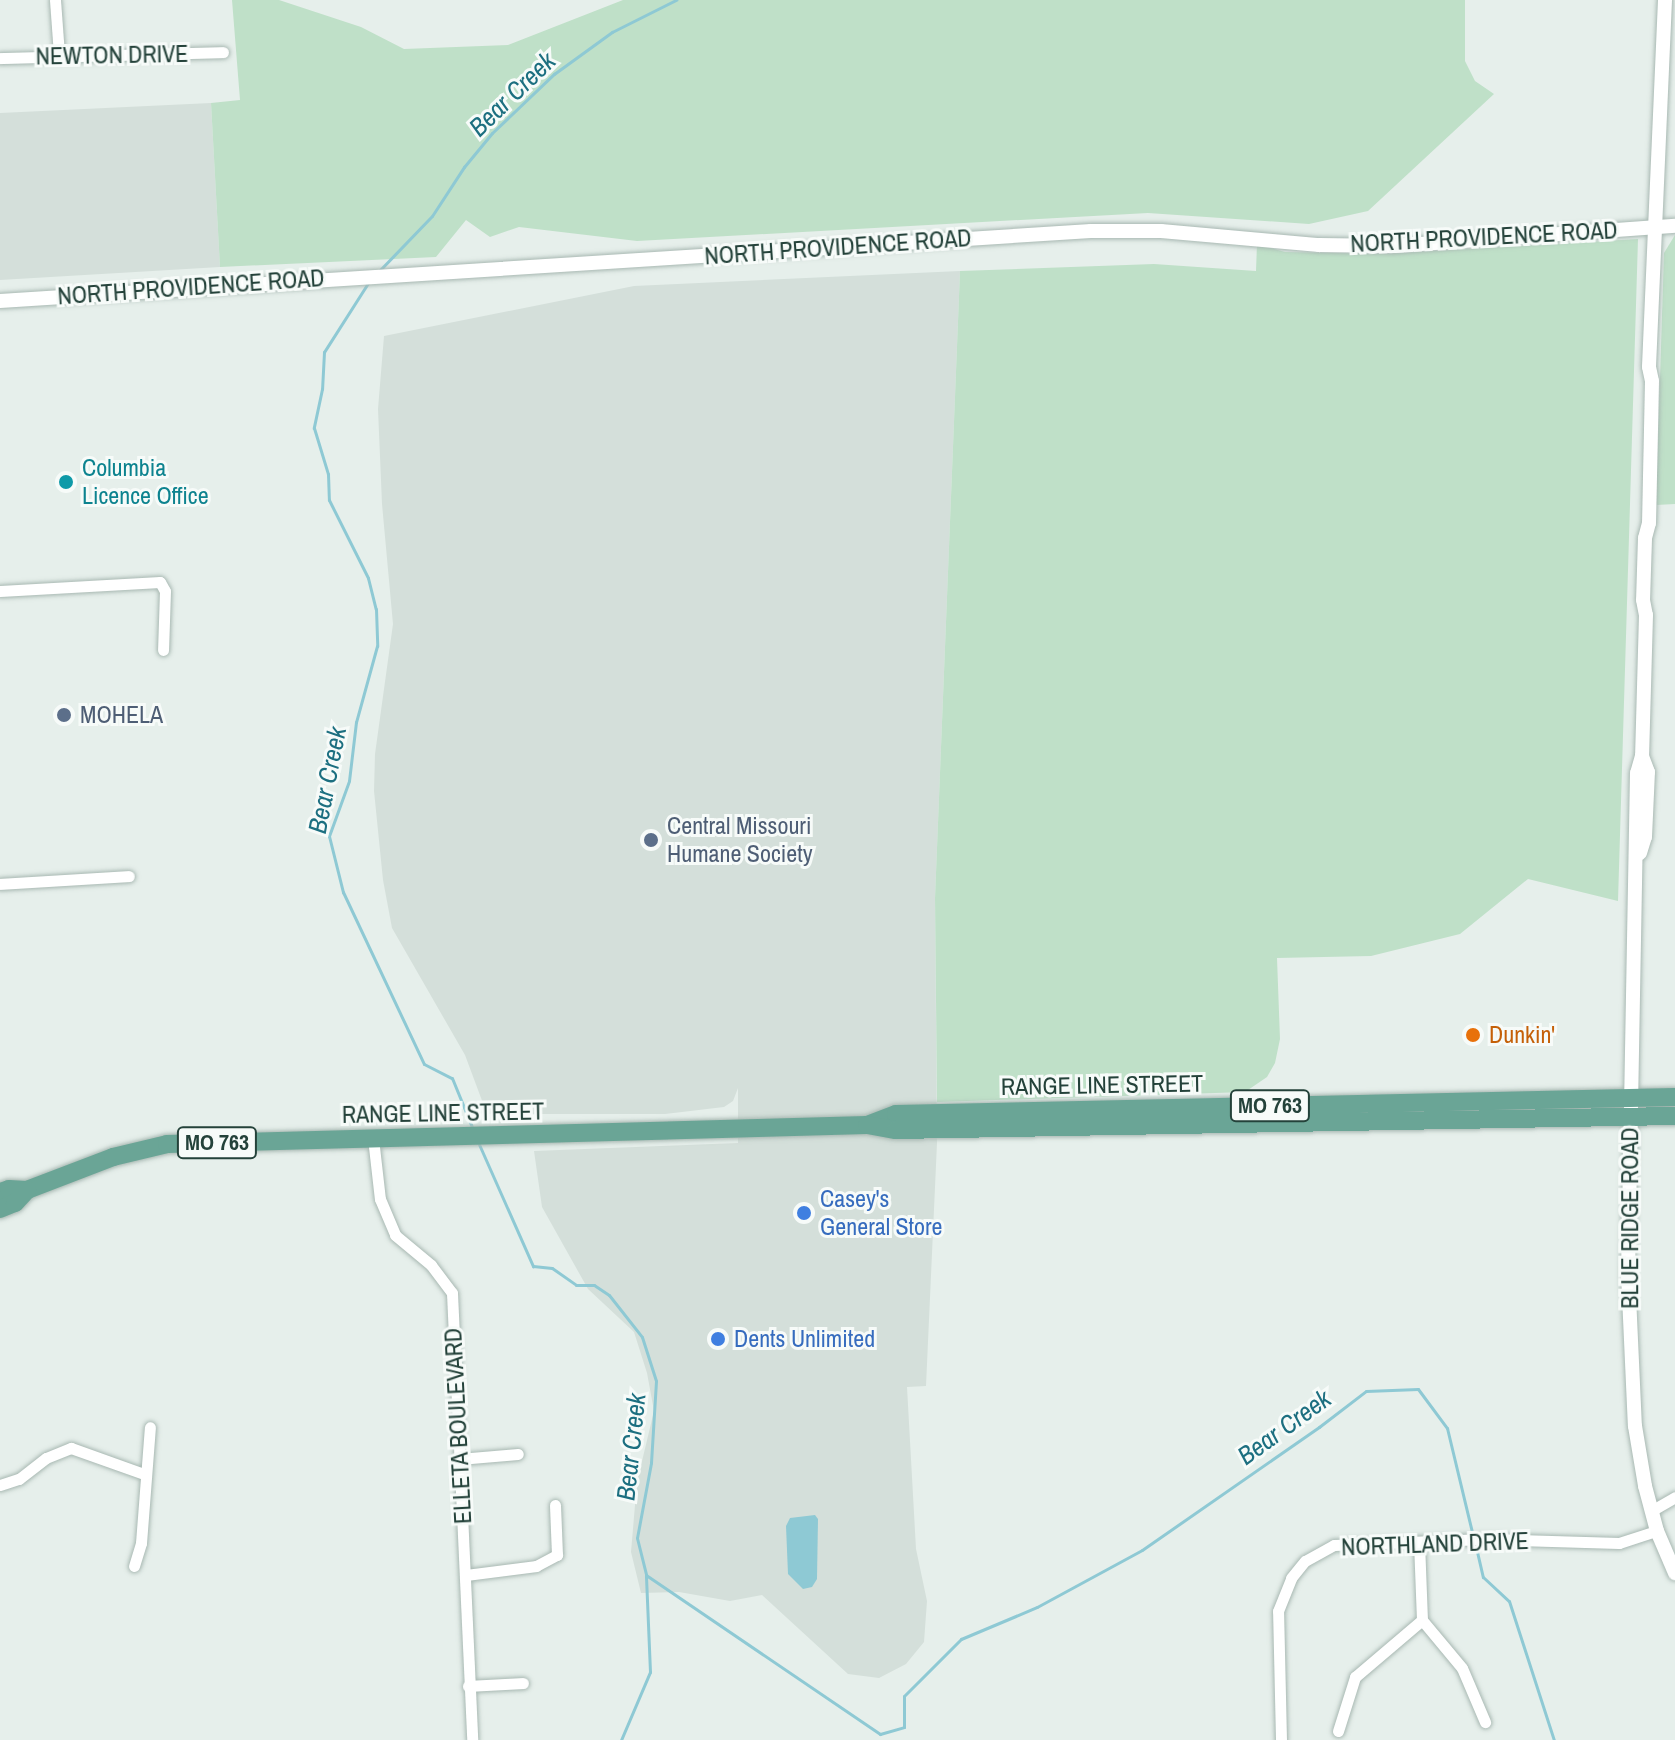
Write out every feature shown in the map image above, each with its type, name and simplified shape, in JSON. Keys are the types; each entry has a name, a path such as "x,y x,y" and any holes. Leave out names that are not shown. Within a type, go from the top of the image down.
{"main road":[{"name":"RANGE LINE STREET","path":"867,1125 896,1114 1675,1097"},
{"path":"1299,1123 1323,1115 1410,1113 1436,1102"},
{"path":"1158,1126 1176,1118 1259,1117 1291,1105"},
{"name":"RANGE LINE STREET","path":"0,1192 27,1190 113,1157 167,1144 867,1125 896,1130 1675,1116"},
{"name":"RANGE LINE STREET","path":"0,1209 15,1203 27,1190"}],"street":[{"path":"55,0 59,55"},
{"name":"BLUE RIDGE ROAD","path":"1669,5 1649,367 1652,381 1649,523 1653,540 1653,570 1652,600 1646,615 1642,756 1637,773 1638,858 1628,1274 1635,1426 1651,1511 1675,1573"},
{"name":"NEWTON DRIVE","path":"0,58 223,52"},
{"name":"NORTH PROVIDENCE ROAD","path":"0,301 1091,231 1161,231 1319,245 1393,246 1675,226"},
{"path":"0,591 160,582 165,591 163,650"},
{"path":"0,884 129,876"},
{"name":"ELLETA BOULEVARD","path":"373,1138 380,1199 395,1235 431,1265 452,1293 472,1740"},
{"path":"134,1566 141,1543 150,1427"},
{"path":"0,1485 19,1479 46,1458 71,1448 144,1474"},
{"path":"459,1459 518,1454"},
{"path":"1651,1511 1675,1497"},
{"path":"466,1575 536,1566 557,1555 555,1505"},
{"name":"NORTHLAND DRIVE","path":"1281,1740 1278,1611 1291,1578 1305,1561 1334,1545 1484,1539 1619,1543 1657,1531"},
{"path":"1419,1542 1422,1620 1462,1668 1485,1722"},
{"path":"1338,1731 1355,1677 1422,1620"},
{"path":"468,1686 523,1683"}],"shaded area":[{"path":"211,103 220,267 0,280 0,113"},
{"path":"960,271 935,898 937,1143 926,1386 907,1387 916,1549 927,1601 924,1642 906,1664 879,1678 848,1674 762,1595 730,1601 679,1592 641,1593 631,1552 637,1482 654,1411 647,1373 634,1332 588,1289 542,1207 534,1151 738,1143 738,1088 733,1101 724,1107 665,1114 487,1114 465,1055 392,928 383,880 374,791 375,754 393,624 382,504 378,409 384,336 634,286"}],"green space":[{"path":"232,0 279,0 361,27 404,49 508,45 623,0 1465,0 1465,61 1475,81 1494,94 1368,211 1309,224 1148,213 637,241 519,227 490,237 466,220 436,257 220,267 211,103 240,100"},
{"path":"1675,235 1675,504 1656,505 1664,253"},
{"path":"1638,239 1618,901 1528,879 1460,934 1371,956 1277,958 1280,1039 1275,1063 1267,1077 1245,1092 937,1102 935,898 960,271 1154,264 1256,271 1257,244 1285,252 1384,254"}],"water":[{"path":"815,1515 818,1519 817,1579 812,1587 803,1589 788,1574 786,1526 790,1518"}],"waterway":[{"name":"Bear Creek","path":"379,271 432,216 464,167 492,133 554,74 612,32 676,0"},
{"name":"Bear Creek","path":"368,283 324,352 322,389 314,428 328,474 329,500 368,578 376,609 377,646 356,722 349,781 329,836 343,892 424,1064 452,1078 472,1127"},
{"name":"Bear Creek","path":"478,1142 533,1266 552,1268 576,1285 594,1285 609,1295 642,1337 656,1381 651,1463 637,1538 646,1575 880,1734 904,1727 904,1696 961,1639 1037,1607 1142,1550 1366,1391 1418,1389 1447,1428 1473,1536"},
{"name":"Bear Creek","path":"1475,1543 1483,1577 1509,1601 1554,1740"},
{"path":"621,1740 650,1672 646,1575"}],"place":[{"name":"Columbia Licence Office","path":"66,482"},
{"name":"MOHELA","path":"64,715"},
{"name":"Central Missouri Humane Society","path":"651,840"},
{"name":"Dunkin'","path":"1473,1035"},
{"name":"Casey's General Store","path":"804,1213"},
{"name":"Dents Unlimited","path":"718,1339"}]}
